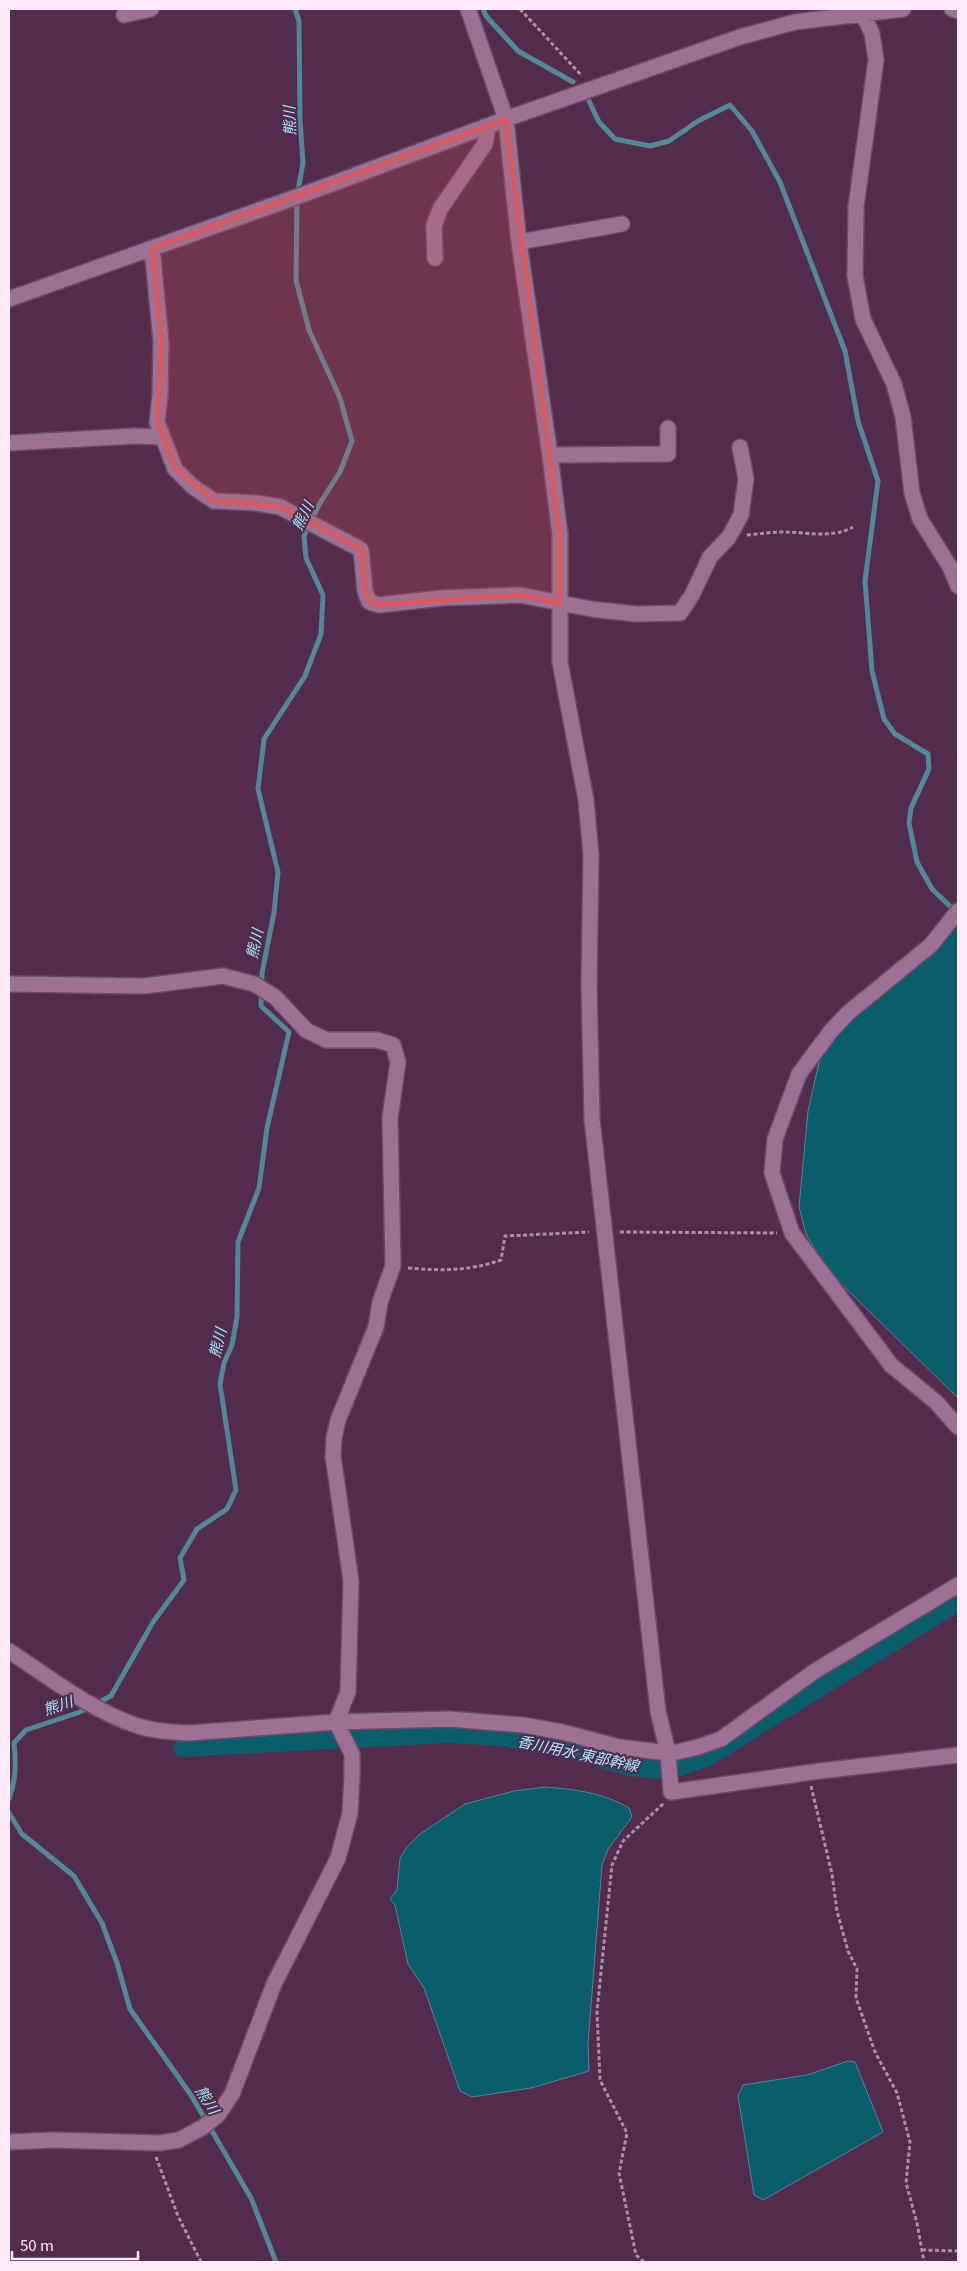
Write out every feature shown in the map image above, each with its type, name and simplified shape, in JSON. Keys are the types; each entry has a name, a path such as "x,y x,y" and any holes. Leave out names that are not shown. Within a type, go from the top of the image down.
{"street":[{"path":"124,15 151,9"},
{"path":"468,9 506,119 519,242 560,534 560,662 586,800 591,855 589,986 592,1119 658,1710 668,1753 671,1792 958,1755"},
{"path":"9,299 310,192 506,119 740,37 786,24 861,11 903,9"},
{"path":"952,9 958,11"},
{"path":"861,11 872,33 876,60 856,207 855,276 862,318 894,384 904,417 912,493 920,519 950,567 958,586"},
{"path":"435,258 434,226 440,209 485,144 488,127"},
{"path":"519,242 622,224"},
{"path":"152,248 161,342 160,395 157,422 161,437 175,469 192,486 214,501 256,503 280,508 361,550 365,591 369,602 379,605 442,598 520,595 560,604 636,614 680,613 692,595 710,557 729,537 741,515 746,479 740,447"},
{"path":"550,456 668,454 668,428"},
{"path":"9,443 135,436 161,437"},
{"path":"958,911 931,945 848,1013 831,1031 799,1074 775,1139 772,1174 792,1233 890,1365 940,1406 958,1427"},
{"path":"9,984 144,986 223,976 254,984 275,997 306,1030 326,1040 377,1040 392,1045 398,1062 390,1118 393,1266 380,1302 376,1327 338,1420 334,1438 333,1456 351,1581 352,1605 348,1692 336,1722 352,1754 350,1813 338,1858 274,1984 232,2094 218,2115 207,2124 179,2140 160,2143 53,2140 9,2142"},
{"path":"9,1650 101,1712 137,1726 188,1733 336,1722 449,1719 490,1721 562,1732 618,1747 668,1753 698,1748 721,1739 815,1671 958,1584"}],"path":[{"path":"520,9 593,88"},
{"path":"729,537 782,532 820,534 846,531 853,527"},
{"path":"393,1266 429,1270 477,1268 502,1260 505,1236 603,1231 792,1233"},
{"path":"809,1774 832,1874 837,1911 848,1950 857,1969 856,1998 875,2052 897,2093 910,2142 906,2183 924,2262"},
{"path":"644,2262 636,2255 619,2173 627,2133 600,2080 597,2011 612,1865 623,1841 661,1808 671,1792"},
{"path":"160,2143 155,2155 178,2216 201,2262"},
{"path":"922,2250 958,2251"}],"highlighted area":[{"path":"506,119 560,534 560,604 520,595 379,605 369,602 365,591 361,550 280,507 214,501 175,469 157,422 161,342 152,248"}],"shaded area":[{"path":"958,905 958,1398 828,1271 806,1234 799,1207 808,1111 820,1058 843,1024"},
{"path":"545,1787 599,1795 629,1808 632,1817 608,1849 602,1865 588,2044 589,2071 531,2088 472,2097 460,2091 424,1988 408,1964 395,1905 390,1899 397,1890 400,1858 406,1848 420,1834 465,1804 514,1791"},
{"path":"848,2061 855,2062 883,2132 763,2200 754,2195 738,2096 743,2085 807,2075"}],"waterway":[{"name":"熊川","path":"9,1799 15,1771 14,1743 26,1730 80,1712 111,1696 153,1622 184,1580 180,1558 197,1529 227,1509 236,1490 220,1384 224,1363 232,1345 237,1317 238,1242 259,1188 267,1128 289,1032 261,1006 262,973 274,913 278,872 258,789 264,739 305,676 321,634 323,595 306,558 304,536 320,503 340,472 352,441 340,398 309,330 296,280 297,196 303,163 300,120 299,21 295,9"},
{"path":"483,9 486,16 518,51 573,82"},
{"path":"589,101 599,122 615,139 650,146 669,141 698,121 730,105 752,131 780,182 845,351 858,421 878,481 865,581 872,671 884,719 895,734 928,754 929,769 911,808 909,823 917,862 932,889 954,910"},
{"name":"香川用水 東部幹線","path":"182,1748 448,1734 501,1737 563,1748 630,1767 658,1770 680,1767 708,1757 958,1602"},
{"name":"熊川","path":"9,1813 22,1834 74,1876 102,1923 117,1963 130,2009 191,2095 251,2198 276,2262"}]}
